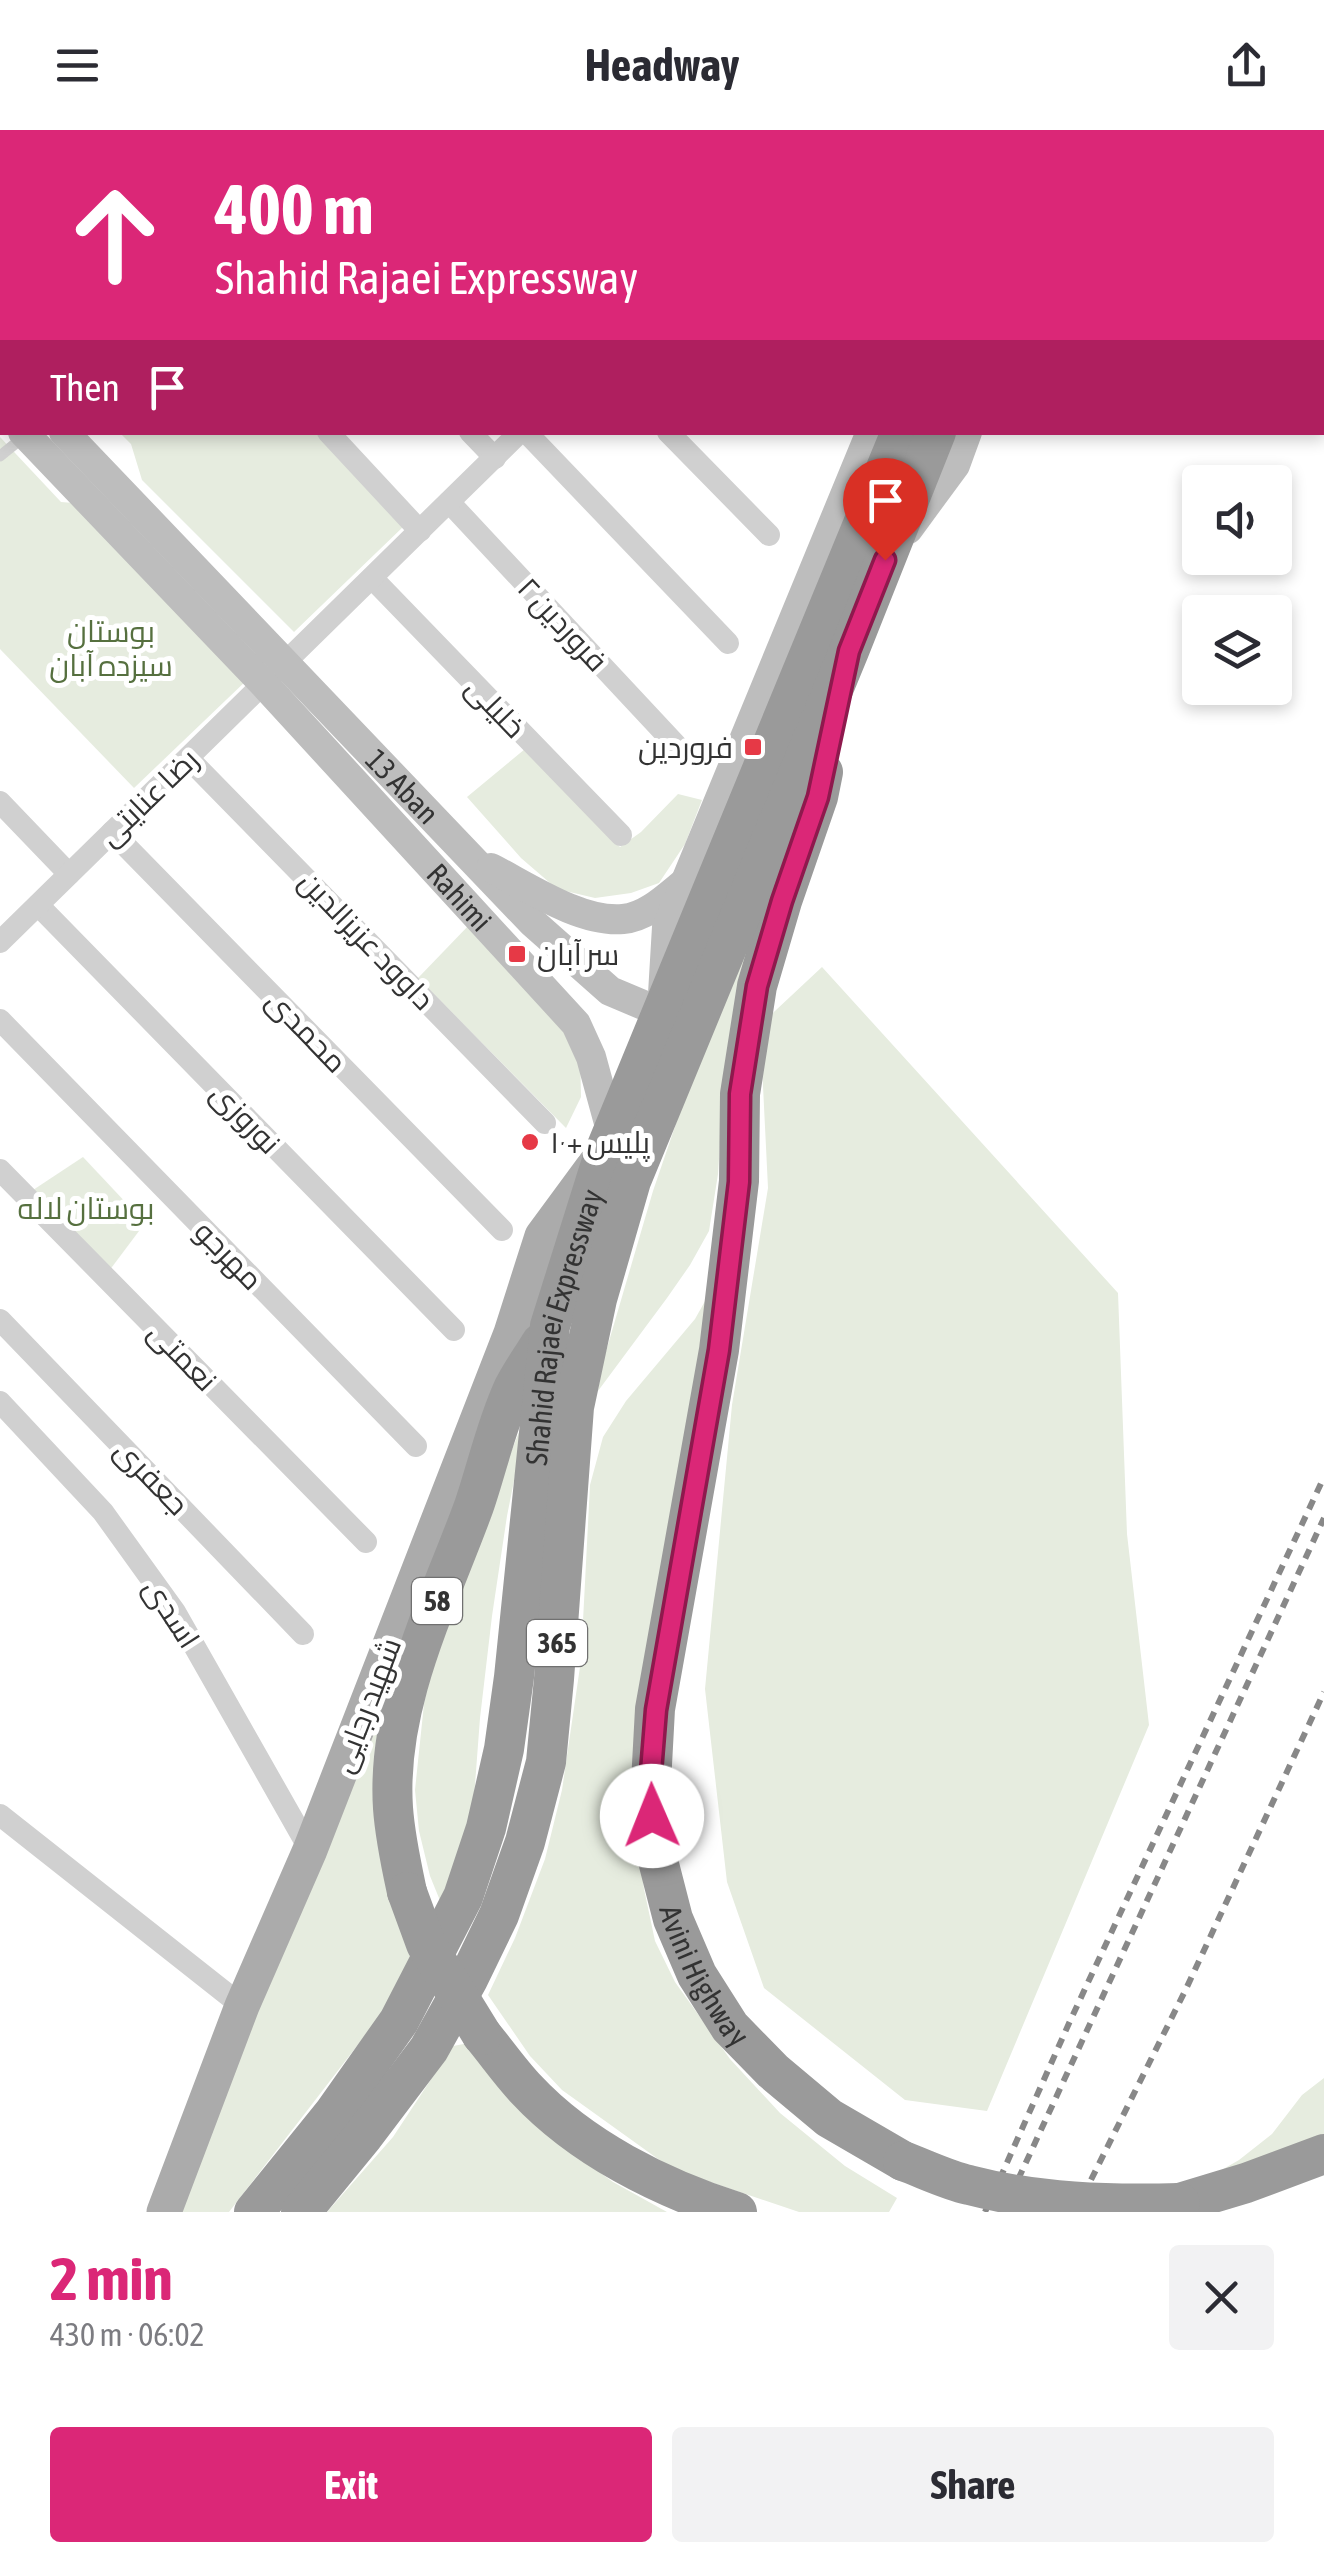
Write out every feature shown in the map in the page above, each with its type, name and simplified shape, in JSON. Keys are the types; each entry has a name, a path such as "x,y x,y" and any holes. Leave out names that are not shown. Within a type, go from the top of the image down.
{"highway":[{"name":"Shahid Rajaei Expressway","path":"301,2212 429,2049 499,1914 525,1842 546,1762 574,1407 597,1299 678,1020 901,435"},
{"name":"Shahid Rajaei Expressway","path":"254,2212 334,2112 399,2021 463,1897 486,1828 504,1749 550,1326 608,1143 678,1020 849,651 935,435"},
{"name":"Avini Highway","path":"849,651 818,797 757,986 740,1094 739,1182 719,1350 656,1710 650,1784 654,1849 673,1919 697,1975 730,2027 828,2118 903,2161 968,2185 1032,2197 1111,2205 1180,2203"},
{"name":"58","path":"550,1326 513,1390 404,1702 394,1758 398,1853 426,1944 482,2035 526,2090 576,2132 639,2172 737,2212"},
{"path":"1180,2203 1324,2154"},
{"path":"1180,2203 1324,2181"}],"main road":[{"name":"13 Aban","path":"25,435 282,666 532,922 610,991 678,1020"},
{"name":"Rahimi","path":"67,435 282,666 576,1024 591,1056 608,1143"},
{"path":"678,1020 667,927 871,435"},
{"path":"885,560 954,465 966,435"},
{"path":"470,858 596,918 626,919 656,906 686,882"},
{"path":"556,1000 581,1000 588,980 580,965"},
{"name":"شهید رجایی","path":"164,2212 242,2006 310,1850 511,1333 542,1236 608,1143"}],"street":[{"path":"331,435 420,531"},
{"path":"473,435 494,458"},
{"name":"رضا عنایتی","path":"0,942 520,435"},
{"path":"526,435 728,642"},
{"path":"671,435 769,536"},
{"name":"فروردین ۲","path":"449,502 676,745"},
{"name":"خلیلی","path":"372,578 621,835"},
{"name":"داوود عزیزالدین","path":"188,758 546,1123"},
{"path":"0,802 69,874"},
{"name":"محمدی","path":"112,832 502,1230"},
{"name":"نوروزی","path":"38,905 454,1330"},
{"name":"مهرجو","path":"0,1020 416,1446"},
{"name":"نعمتی","path":"0,1170 366,1542"},
{"name":"جعفری","path":"0,1320 303,1634"},
{"name":"اسدی","path":"0,1402 103,1512 175,1612 310,1850"},
{"path":"0,1814 242,2006"}],"lane":[{"path":"0,456 23,435"}],"green space":[{"name":"بوستان سیزده آبان","path":"122,435 320,435 404,526 294,632 142,480 131,444"},
{"name":"بوستان سیزده آبان","path":"0,437 61,502 86,504 249,678 134,788 0,649"},
{"path":"525,749 620,847 641,832 678,794 702,800 685,844 659,883 631,893 595,898 557,889 521,858 467,797"},
{"path":"772,871 721,1127 709,1231 690,1265 598,1391 602,1365 653,1191"},
{"path":"470,924 580,1049 581,1097 566,1128 418,978"},
{"path":"822,967 1118,1293 1127,1534 1149,1725 987,2111 905,2100 764,1988 727,1882 705,1689 732,1405 768,1188 760,1025"},
{"name":"بوستان لاله","path":"83,1157 145,1223 106,1275 27,1194"},
{"path":"714,1285 635,1817 644,1889 655,1941 675,1982 730,2059 780,2113 845,2166 897,2198 889,2212 799,2212 672,2169 562,2090 530,2056 488,1995 545,1859 562,1790 581,1660 590,1485 603,1437 626,1401 695,1319"},
{"path":"528,1410 492,1616 474,1798 441,1903 419,1831 415,1790 424,1704 432,1669 491,1501"},
{"path":"385,1683 374,1764 375,1825 413,1956 380,2016 229,2212 178,2212"},
{"path":"469,2043 573,2153 613,2182 667,2212 327,2212 393,2137 453,2046"},
{"path":"1324,2078 1324,2143 1206,2179 1272,2134 1302,2095"}],"railway":[{"path":"985,2212 1324,1477"},
{"path":"1003,2212 1324,1518"},
{"path":"1075,2212 1186,1989 1324,1692"}],"place":[{"name":"فروردین","path":"753,747"},
{"name":"سر آبان","path":"517,954"},
{"name":"پلیس +۱۰","path":"530,1142"}],"route":[{"path":"652,1816 650,1784 656,1710 719,1350 739,1182 740,1094 757,986 818,797 849,651 885,560"}]}
